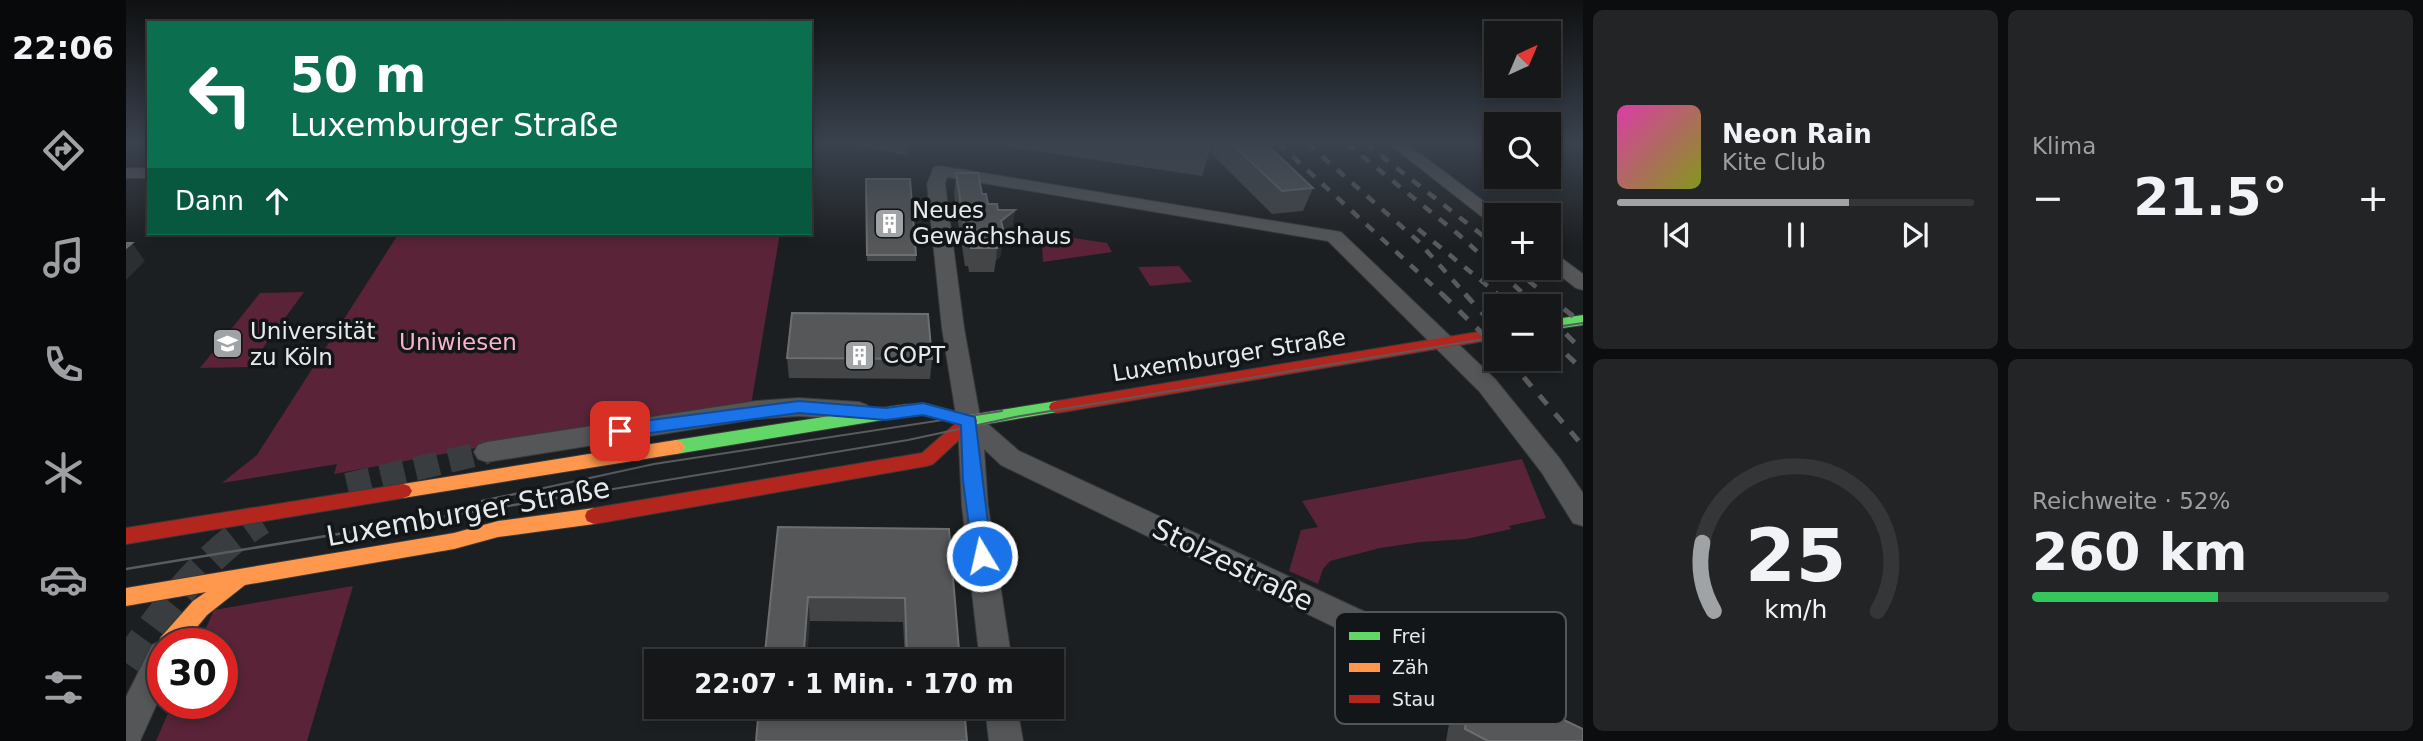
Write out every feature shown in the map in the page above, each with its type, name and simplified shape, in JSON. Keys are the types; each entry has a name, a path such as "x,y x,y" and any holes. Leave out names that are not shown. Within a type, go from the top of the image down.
{"main road":[{"path":"1561,323 1583,320"},
{"name":"Luxemburger Straße","path":"126,536 886,414 923,409 969,421 1484,336"},
{"name":"Luxemburger Straße","path":"126,597 454,541 498,529 596,516 927,458 941,451 957,429 969,421"},
{"path":"182,628 200,608 242,578"},
{"path":"144,594 158,608"}],"street":[{"path":"938,178 936,184 940,221 953,328 969,421 975,506 994,649"},
{"path":"981,178 1330,234 1343,242 1445,342 1508,410 1551,466 1583,515"},
{"path":"1442,178 1484,210"},
{"path":"1561,267 1583,284"},
{"path":"487,452 696,418 784,408 812,407 886,414"},
{"name":"Stolzestraße","path":"969,421 1010,458 1335,612"},
{"path":"126,733 147,682"},
{"path":"1003,719 1006,741"}],"green space":[{"path":"1041,233 1107,243 1112,252 1043,262"},
{"name":"Uniwiesen","path":"398,235 780,235 751,405 487,446 334,474 337,464 222,483 257,455"},
{"path":"1179,266 1192,282 1150,286 1138,267"},
{"path":"304,292 249,367 200,368 260,293"},
{"path":"1522,459 1546,518 1466,539 1380,548 1330,561 1323,569 1318,584 1289,571 1301,530 1318,527 1302,501"},
{"path":"353,586 307,741 156,741 166,719 238,719 238,628 206,628 214,610"}],"building":[{"path":"957,178 979,178 982,194 986,194 988,204 997,204 998,210 1015,210 1001,221 1004,233 995,239 997,248 971,248 971,243 967,243"},
{"path":"1268,178 1302,178 1313,188 1282,191"},
{"name":"Neues Gewächshaus","path":"866,179 910,179 916,255 867,255"},
{"path":"792,313 928,314 932,359 787,358"},
{"path":"778,527 949,529 959,649 907,649 905,598 808,597 804,649 765,649"},
{"path":"758,719 965,719 967,741 756,741"},
{"path":"1566,721 1583,729 1583,741 1488,741 1465,729 1466,724 1566,724"}],"tunnel":[{"path":"347,485 487,452"},
{"path":"126,663 186,585 221,550 261,520"}],"tram line":[{"path":"1561,326 1583,323"},
{"path":"601,491 908,440 1015,417 1484,339"},
{"path":"530,491 654,464 1002,411"},
{"path":"482,501 538,489"},
{"path":"126,569 611,489"}],"railway":[{"path":"1316,178 1444,296"},
{"path":"1346,178 1418,241 1467,296"},
{"path":"1389,178 1458,234 1524,294"},
{"path":"1409,178 1484,237"},
{"path":"1418,229 1498,294"},
{"path":"1528,280 1545,294"},
{"path":"1442,294 1484,335"},
{"path":"1465,294 1484,315"},
{"path":"1561,307 1583,324"},
{"path":"1561,329 1583,351"},
{"path":"1561,349 1583,370"},
{"path":"1518,371 1583,446"}],"traffic: fast":[{"path":"1561,323 1583,320"},
{"path":"676,447 901,411 923,409 969,421 1057,407"}],"traffic: slow":[{"path":"403,491 676,447"},
{"path":"126,597 454,541 498,529 594,516"},
{"path":"183,628 200,608 237,581"}],"traffic: jam":[{"path":"1057,407 1484,336"},
{"path":"594,516 927,459 969,421"},
{"path":"126,536 403,491"}],"place":[{"name":"Neues Gewächshaus","path":"889,223"},
{"name":"Universität zu Köln","path":"227,344"},
{"name":"COPT","path":"860,355"}],"route":[{"path":"620,431 696,418 799,407 886,414 923,409 969,421 972,481 982,556"}]}
